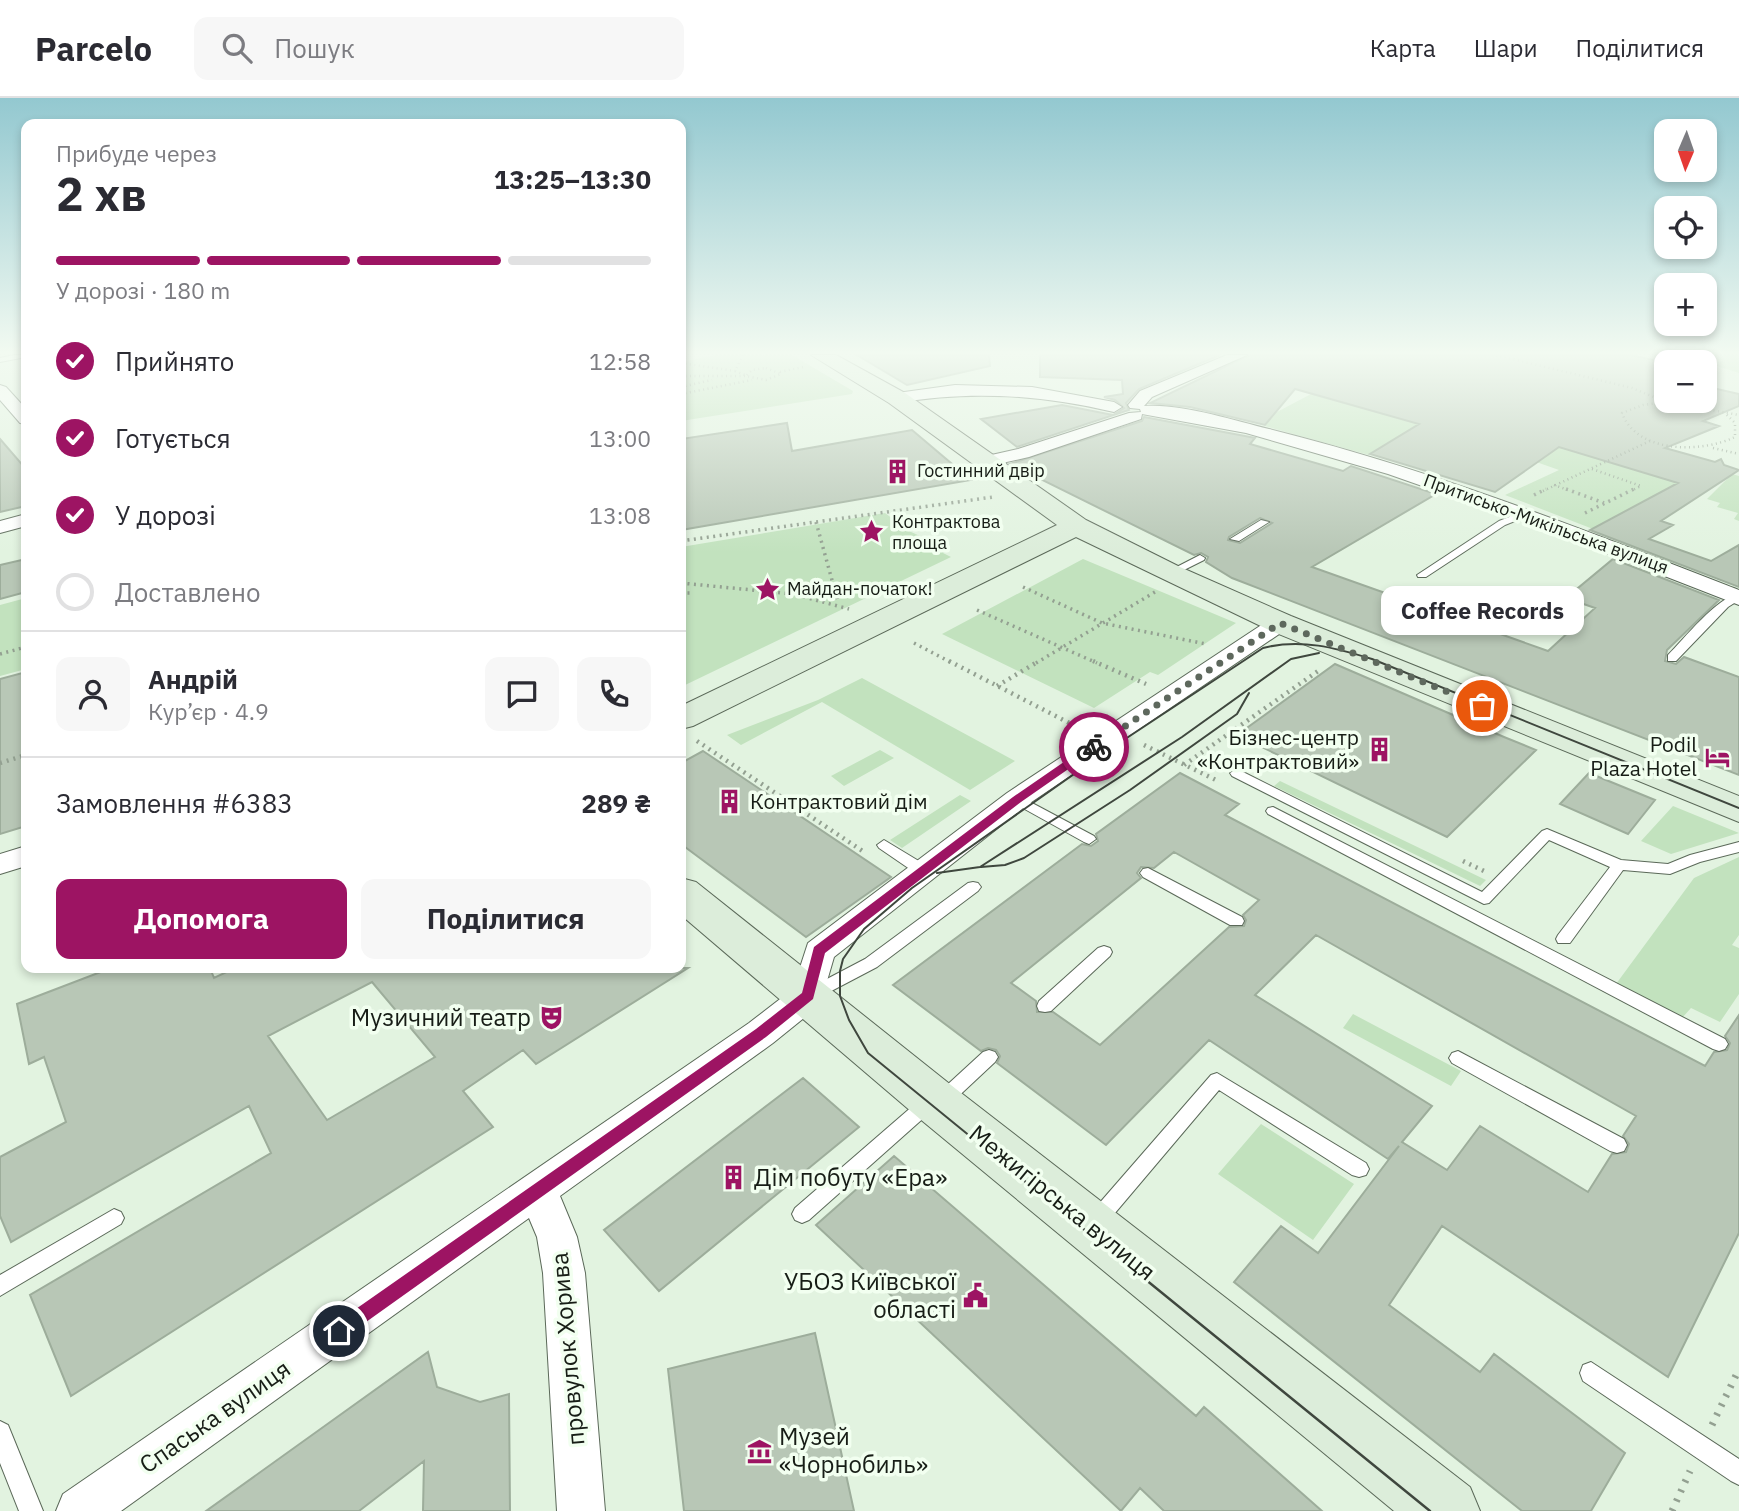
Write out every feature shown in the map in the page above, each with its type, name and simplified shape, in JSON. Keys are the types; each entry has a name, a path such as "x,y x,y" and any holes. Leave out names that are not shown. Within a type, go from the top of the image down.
{"street":[{"path":"929,421 1076,526 1166,581 1280,623 1739,810"},
{"path":"985,462 1097,430 1113,421"},
{"name":"Притисько-Микільська вулиця","path":"1177,421 1310,445 1518,510 1738,597"},
{"path":"0,527 21,521"},
{"path":"688,720 1076,526"},
{"path":"808,996 819,951 1017,799 1280,623"},
{"path":"0,863 21,857"},
{"name":"Межигірська вулиця","path":"686,896 935,1102 1446,1511"},
{"name":"Спаська вулиця","path":"80,1511 538,1191 761,1033 808,996"},
{"name":"провулок Хорива","path":"538,1191 558,1237 564,1273 581,1511"}],"lane":[{"path":"1422,575 1518,510"},
{"path":"1235,539 1264,522"},
{"path":"1166,581 1199,558"},
{"path":"1672,657 1724,605 1738,597"},
{"path":"1237,773 1484,899 1548,834 1619,866 1670,869 1695,858 1739,847"},
{"path":"1017,799 1089,839"},
{"path":"1273,811 1720,1044"},
{"path":"884,845 922,870"},
{"path":"1564,939 1619,866"},
{"path":"1147,873 1236,921"},
{"path":"808,996 871,963 973,887"},
{"path":"1045,1006 1104,952"},
{"path":"803,1214 989,1057"},
{"path":"1458,1058 1617,1145"},
{"path":"1091,1226 1217,1080 1359,1169"},
{"path":"0,1286 114,1218"},
{"path":"1591,1373 1739,1473"},
{"path":"0,1433 31,1511"}],"path":[{"path":"1624,421 1626,426 1651,441 1709,447 1739,454"},
{"path":"1709,447 1725,445 1735,437 1733,421"},
{"path":"1518,510 1554,485 1651,441"},
{"path":"1575,518 1641,486 1591,469"},
{"path":"1554,485 1605,503"},
{"path":"686,540 1002,496"},
{"path":"816,522 838,603"},
{"path":"996,686 1102,623 1166,581"},
{"path":"686,584 838,603 853,611"},
{"path":"1023,586 1102,623 1217,646"},
{"path":"686,593 692,593"},
{"path":"977,610 1153,688"},
{"path":"914,643 1086,732"},
{"path":"0,654 21,648"},
{"path":"1184,765 1323,668"},
{"path":"688,720 865,853"},
{"path":"1117,732 1273,811"},
{"path":"0,763 21,757"},
{"path":"1672,1511 1739,1369"}],"green space":[{"path":"1269,421 1408,421 1419,424 1369,455 1265,426"},
{"path":"1547,443 1682,484 1593,529 1505,495 1559,470 1525,458"},
{"path":"1732,474 1739,476 1739,521 1734,519 1738,513 1717,507 1720,503 1707,499"},
{"path":"885,513 909,531 946,548 943,553 951,557 686,685 686,546"},
{"path":"1083,559 1236,623 1158,675 1150,672 1094,708 942,634"},
{"path":"21,599 21,670 0,676 0,605"},
{"path":"862,678 1015,761 970,790 822,702 741,745 727,735 818,700"},
{"path":"880,750 894,758 844,786 831,776"},
{"path":"1280,781 1486,880 1480,886 1274,786"},
{"path":"960,795 971,801 902,848 890,840"},
{"path":"1673,806 1739,833 1671,854 1641,841"},
{"path":"1739,857 1739,935 1732,945 1739,948 1739,994 1720,1022 1691,1008 1682,1018 1616,984 1694,878"},
{"path":"1353,1014 1461,1071 1451,1086 1343,1028"},
{"path":"1261,1124 1354,1184 1313,1240 1218,1174"}],"building":[{"path":"983,421 1096,421 1017,447"},
{"path":"1142,421 1165,421 1255,438 1250,444 1343,471 1351,466 1436,494 1312,567 1548,651 1595,608 1566,598 1613,559 1719,600 1667,650 1665,661 1676,664 1684,657 1739,677 1739,775 1232,578 1206,562 1208,557 1201,553 1194,555 1010,464","holes":["1260,518 1272,523 1240,543 1228,540 1229,537"]},
{"path":"1248,421 1268,421 1265,425"},
{"path":"1408,421 1703,421 1719,426 1665,448 1715,462 1721,459 1724,465 1739,470 1661,521 1673,525 1649,539 1711,561 1739,545 1739,587 1590,530 1678,483 1559,447 1495,492 1370,454 1419,424"},
{"name":"Гостинний двір","path":"787,423 792,451 912,430 971,480 686,529 686,438"},
{"path":"0,439 21,463 21,507 0,512"},
{"path":"21,560 21,593 0,599 0,565"},
{"name":"Бізнес-центр «Контрактовий»","path":"1335,664 1536,750 1447,837 1237,735"},
{"path":"21,673 21,828 0,834 0,679"},
{"name":"Контрактовий дім","path":"703,751 891,877 806,937 686,848 686,760"},
{"path":"1180,773 1239,804 1225,815 1705,1066 1714,1052 1727,1050 1730,1043 1725,1036 1739,1015 1739,1233 1668,1377 1442,1226 1389,1305 1480,1372 1494,1354 1625,1453 1591,1511 1522,1511 1234,1282 1281,1226 1318,1253 1399,1146 1388,1159 1209,1040 1106,1145 997,1063 1000,1056 996,1050 988,1048 981,1051 893,985 1082,844 1091,846 1098,841 1096,834","holes":["1174,852 1259,900 1243,915 1246,920 1244,926 1229,927 1100,1045 1053,1012 1037,1012 1036,1001 1011,983 1141,878 1137,873 1141,867 1154,868","1316,935 1636,1116 1623,1136 1629,1144 1626,1152 1612,1154 1588,1192 1480,1126 1447,1170 1402,1142 1432,1106 1255,995"]},
{"path":"1589,773 1655,800 1628,834 1560,804"},
{"path":"98,973 212,973 214,978 224,973 680,973 536,1064 523,1050 463,1091 493,1127 71,1396 30,1295 271,1153 249,1106 11,1242 0,1216 0,1157 66,1122 44,1057 29,1064 17,1004","holes":["372,982 435,1057 327,1120 268,1036"]},
{"name":"Дім побуту «Ера»","path":"803,1078 859,1127 659,1291 604,1230"},
{"path":"894,1156 1196,1416 1204,1407 1322,1511 1164,1511 1140,1488 1121,1511 816,1225"},
{"name":"Музей «Чорнобиль»","path":"815,1333 854,1511 684,1511 668,1369"},
{"path":"428,1352 437,1387 480,1402 509,1394 510,1511 423,1511 424,1461 359,1511 206,1511"}],"tram line":[{"path":"998,1159 868,1053 849,1020 840,996 843,959 864,929 912,888 1104,753 1263,648 1305,644 1372,659 1739,808"},
{"path":"937,873 980,867 1182,737 1291,659 1319,653"},
{"path":"981,867 1005,865 1024,858 1130,790 1237,714 1249,693"},
{"path":"995,1157 1430,1511"}],"way so far":[{"path":"1094,747 1280,623 1482,706"}],"place":[{"name":"Гостинний двір","path":"897,471"},
{"name":"Контрактова площа","path":"872,532"},
{"name":"Майдан-початок!","path":"767,589"},
{"name":"Coffee Records","path":"1482,706"},
{"name":"Бізнес-центр «Контрактовий»","path":"1379,750"},
{"name":"Podil Plaza Hotel","path":"1717,757"},
{"name":"Контрактовий дім","path":"730,802"},
{"name":"Музичний театр","path":"551,1018"},
{"name":"Дім побуту «Ера»","path":"734,1178"},
{"name":"УБОЗ Київської області","path":"976,1296"},
{"name":"Музей «Чорнобиль»","path":"759,1451"}],"route":[{"path":"339,1331 761,1033 808,996 819,951 1017,799 1094,747"}]}
